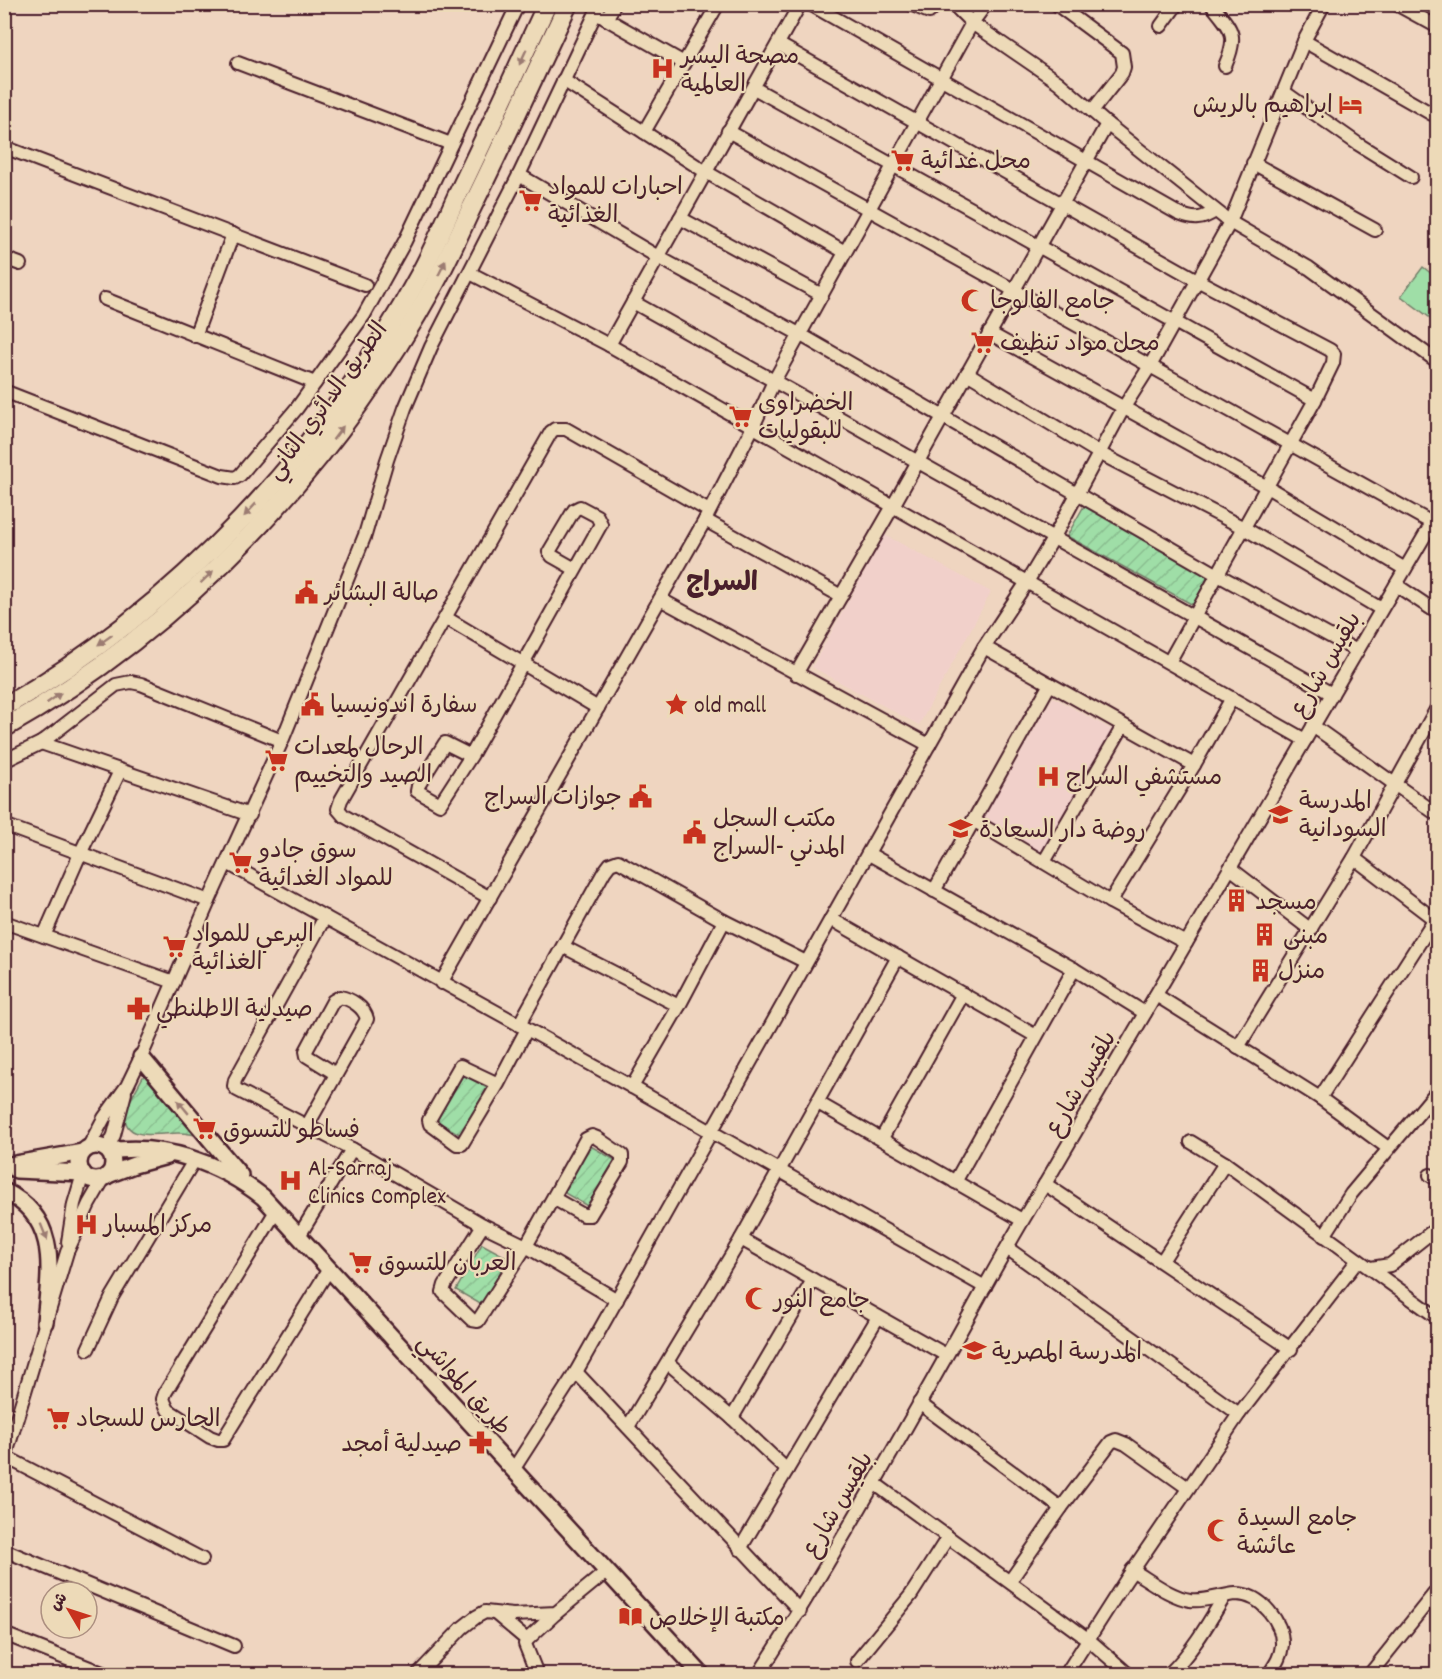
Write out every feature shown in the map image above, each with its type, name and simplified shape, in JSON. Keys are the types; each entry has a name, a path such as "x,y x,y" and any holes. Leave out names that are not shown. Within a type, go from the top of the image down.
{"highway":[{"name":"الطريق الدائري الثاني","path":"4,707 114,633 176,581 236,525 279,478 323,424 370,357 419,276 548,4"},
{"name":"الطريق الدائري الثاني","path":"4,728 38,710 119,652 186,597 259,526 336,437 385,367 435,283 568,4"}],"main road":[{"path":"141,1057 247,1185"},
{"path":"4,1167 100,1146 108,1151 113,1163 106,1176 91,1179 83,1173 79,1165 86,1150"},
{"name":"طريق المواشي","path":"108,1151 138,1149 195,1159 224,1171 247,1185 276,1211 696,1673"},
{"name":"طريق المواشي","path":"106,1176 134,1165 173,1155"},
{"path":"4,1167 83,1173"},
{"path":"4,1191 30,1209 40,1222 48,1241 49,1269 45,1322"}],"street":[{"path":"4,391 222,476 235,478 240,475 315,383 364,315 405,241 518,4"},
{"path":"86,1150 104,1118 127,1086 141,1057 208,901 250,815 282,741 365,536 405,408 431,347 519,175 563,80 601,12 615,4"},
{"path":"644,132 718,4"},
{"path":"609,345 800,4"},
{"path":"810,4 1190,218 1201,219 1215,211"},
{"path":"910,4 929,12 937,4"},
{"path":"953,4 972,23 1058,82 1215,211 1309,268 1437,362"},
{"path":"441,982 707,515 774,381 972,23 986,4"},
{"path":"1056,4 1122,53 1124,67 1122,73 1092,111"},
{"path":"1161,26 1177,4"},
{"path":"1212,4 1230,27 1233,38 1231,52 1225,66"},
{"path":"513,1470 576,1372 984,647 1054,537 1124,407 1175,322 1230,222 1304,41 1323,4"},
{"path":"1396,4 1437,27"},
{"path":"601,12 684,63"},
{"path":"1304,41 1432,114"},
{"path":"778,44 1197,280 1334,354 1334,363 1315,400 1169,662"},
{"path":"238,63 451,144"},
{"path":"563,80 706,172 846,252"},
{"path":"754,88 1315,400"},
{"path":"1284,92 1358,144 1411,177"},
{"path":"796,674 1107,124"},
{"path":"728,131 1290,444 1435,518"},
{"path":"4,147 365,285"},
{"path":"1253,163 1375,230"},
{"path":"519,175 658,257 801,335 1218,575 1357,651"},
{"path":"680,218 822,295"},
{"path":"195,336 233,234"},
{"path":"4,258 20,264"},
{"path":"470,273 609,345 1305,740"},
{"path":"105,299 315,383"},
{"path":"633,302 1332,694"},
{"path":"989,333 1267,487 1405,569"},
{"path":"967,373 1099,453 1244,528 1381,609"},
{"path":"490,898 344,816 339,809 341,800 548,436 555,429 566,429 841,596"},
{"path":"471,756 445,743 418,786 417,792 440,804 471,756 601,524 597,516 580,507 572,513 549,552 575,569"},
{"name":"بلقيس شارع","path":"759,1674 800,1611 1022,1220 1435,518"},
{"path":"1396,585 1437,613"},
{"path":"660,599 930,745"},
{"path":"446,618 598,708"},
{"path":"984,647 1194,765"},
{"path":"4,761 41,743 109,689 124,682 131,682 282,741"},
{"path":"934,891 1050,684"},
{"path":"1110,902 1232,698"},
{"path":"1238,1047 1354,858 1437,706"},
{"path":"1044,862 1123,726"},
{"path":"1313,726 1437,814"},
{"path":"41,743 250,815"},
{"path":"44,936 120,771"},
{"path":"973,820 1110,902 1186,943"},
{"path":"4,825 208,901"},
{"path":"869,854 1074,969 1145,1013"},
{"path":"1320,1098 1436,921 1354,858"},
{"path":"498,1084 460,1066 429,1120 430,1124 457,1143 462,1144 498,1084 523,1027 610,864 618,861 724,921 806,962"},
{"path":"227,863 632,1087 985,1287"},
{"path":"1230,868 1311,930"},
{"path":"325,917 237,1076 234,1086 237,1090 352,1149 483,1225 526,1246 617,1300"},
{"path":"831,919 1036,1036"},
{"path":"632,1087 679,1006 724,921"},
{"path":"4,922 174,982"},
{"path":"564,947 679,1006"},
{"path":"628,1427 741,1239 898,957"},
{"path":"955,1182 1074,969"},
{"path":"882,1138 963,994"},
{"path":"1156,995 1320,1098 1389,1148"},
{"path":"307,1126 367,1019 363,1010 346,998 340,997 333,1001 306,1051 311,1060 336,1074"},
{"path":"108,1151 127,1086"},
{"path":"1324,1236 1351,1194 1437,1090"},
{"path":"818,1103 1022,1220"},
{"path":"483,1225 445,1285 443,1292 472,1320 478,1321 526,1246 553,1198 589,1137 597,1138 622,1155 622,1162 590,1215 583,1215 553,1198"},
{"path":"1191,1142 1225,1162 1437,1318"},
{"path":"299,1236 352,1149"},
{"path":"88,1350 112,1298 195,1159"},
{"path":"1162,1261 1225,1162"},
{"path":"67,1252 74,1204 83,1173"},
{"path":"106,1176 89,1204 67,1252 5,1459 202,1559"},
{"path":"1045,1184 1291,1349"},
{"path":"276,1211 165,1393 163,1399 168,1410 210,1437 223,1440 329,1269"},
{"path":"1371,1268 1390,1265 1437,1227"},
{"path":"741,1239 946,1355"},
{"path":"1007,1248 1239,1414"},
{"path":"1066,1674 1132,1570 1239,1414 1358,1260"},
{"path":"732,1418 813,1280"},
{"path":"740,1549 878,1317"},
{"path":"668,1363 788,1470"},
{"path":"576,1372 800,1611"},
{"path":"919,1402 1061,1508"},
{"path":"1010,1581 1108,1445 1116,1440 1126,1444 1188,1488"},
{"path":"874,1483 1089,1640 1128,1674"},
{"path":"857,1661 904,1604 948,1537"},
{"path":"4,1550 234,1646"},
{"path":"1132,1570 1179,1597 1191,1600 1237,1594 1249,1596 1262,1605 1274,1618 1281,1632 1280,1658 1269,1674"},
{"path":"537,1674 526,1649 527,1640 606,1572"},
{"path":"1370,1674 1437,1589"},
{"path":"1169,1674 1180,1664 1224,1597"},
{"path":"418,1674 462,1628 485,1612 526,1616 556,1613"},
{"path":"495,1613 527,1640"},
{"path":"4,1634 105,1674"}],"shaded area":[{"path":"885,535 991,592 919,725 812,667"},
{"name":"مستشفي السراج","path":"1053,697 1114,731 1043,855 982,821"}],"green space":[{"path":"1423,267 1437,278 1437,323 1401,296"},
{"path":"1084,506 1209,575 1193,605 1067,536"},
{"path":"148,1068 206,1138 182,1133 145,1134 130,1129 126,1123 126,1110"},
{"path":"461,1073 487,1088 461,1135 435,1120"},
{"path":"589,1145 615,1160 589,1207 563,1192"},
{"path":"482,1244 508,1258 482,1305 456,1290"}],"place":[{"name":"مصحة اليسر العالمية","path":"663,69"},
{"name":"ابراهيم بالريش","path":"1351,104"},
{"name":"محل غدائية","path":"903,160"},
{"name":"احبارات للمواد الغذائية","path":"530,200"},
{"name":"جامع الفالوجا","path":"972,300"},
{"name":"محل مواد تنظيف","path":"982,342"},
{"name":"الخضراوى للبقوليات","path":"740,416"},
{"name":"صالة البشائر","path":"307,592"},
{"name":"سفارة اندونيسيا","path":"312,704"},
{"name":"old mall","path":"676,704"},
{"name":"الرحال لمعدات الصيد والتخييم","path":"276,760"},
{"name":"مستشفي السراج","path":"1048,776"},
{"name":"جوازات السراج","path":"640,796"},
{"name":"المدرسة السودانية","path":"1281,814"},
{"name":"روضة دار السعادة","path":"961,829"},
{"name":"مكتب السجل المدني -السراج","path":"695,832"},
{"name":"سوق جادو للمواد الغدائية","path":"241,863"},
{"name":"مسجد","path":"1237,901"},
{"name":"مبنى","path":"1265,935"},
{"name":"البرعي للمواد الغذائية","path":"174,947"},
{"name":"منزل","path":"1260,970"},
{"name":"صيدلية الاطلنطي","path":"138,1008"},
{"name":"فساطو للتسوق","path":"205,1129"},
{"name":"Al-Sarraj Clinics Complex","path":"290,1181"},
{"name":"مركز المسبار","path":"86,1224"},
{"name":"العربان للتسوق","path":"360,1262"},
{"name":"جامع النور","path":"756,1299"},
{"name":"المدرسة المصرية","path":"974,1351"},
{"name":"الحارس للسجاد","path":"58,1418"},
{"name":"صيدلية أمجد","path":"480,1443"},
{"name":"جامع السيدة عائشة","path":"1219,1531"},
{"name":"مكتبة الإخلاص","path":"631,1617"}],"district":[{"name":"السراج","path":"722,581"}]}
